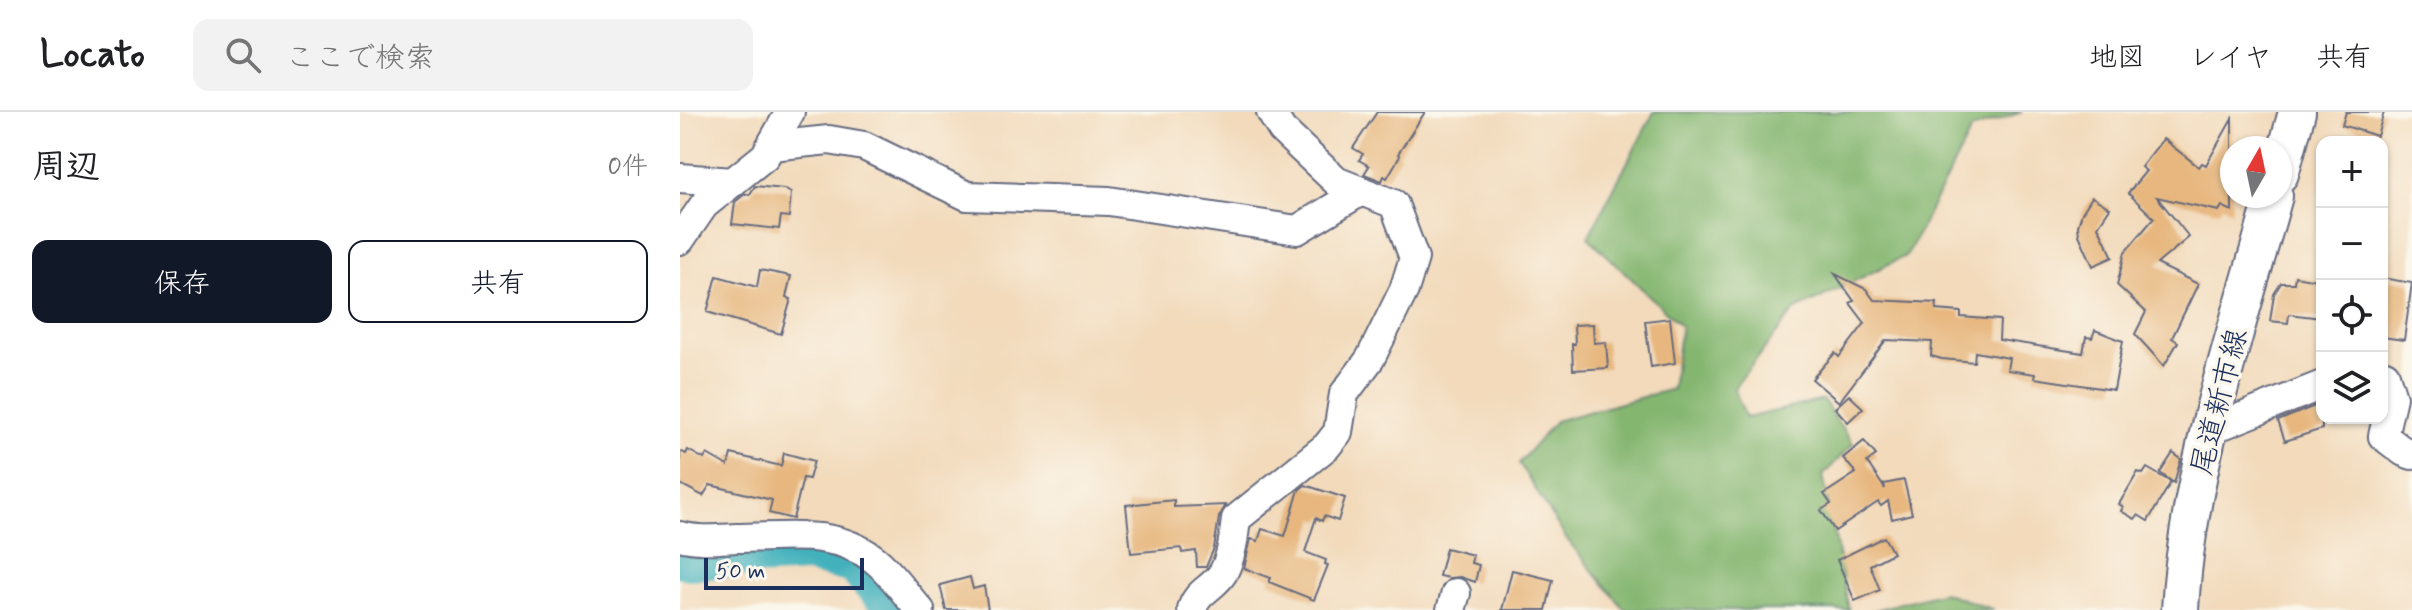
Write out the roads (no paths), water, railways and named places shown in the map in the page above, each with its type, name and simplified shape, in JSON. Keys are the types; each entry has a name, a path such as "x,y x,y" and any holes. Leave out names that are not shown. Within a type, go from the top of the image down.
{"main road":[{"path":"2290,136 2297,112"},
{"name":"尾道新市線","path":"2180,610 2182,567 2210,430 2271,208"}],"street":[{"path":"680,240 704,205 765,156 790,112"},
{"path":"1192,610 1194,600 1224,572 1233,544 1236,519 1327,446 1338,432 1344,394 1370,359 1404,290 1414,258 1394,204 1336,181 1282,130 1271,112"},
{"path":"771,146 829,140 864,146 967,196 1109,201 1297,230 1361,191"},
{"path":"680,178 733,182"},
{"path":"2388,384 2392,397 2388,414"},
{"path":"2210,430 2316,387"},
{"path":"2386,424 2383,436 2412,455"},
{"path":"680,536 720,539 806,535 847,542 876,560 920,610"}],"waterway":[{"path":"680,558 690,561 808,554 853,565 896,610"}]}
